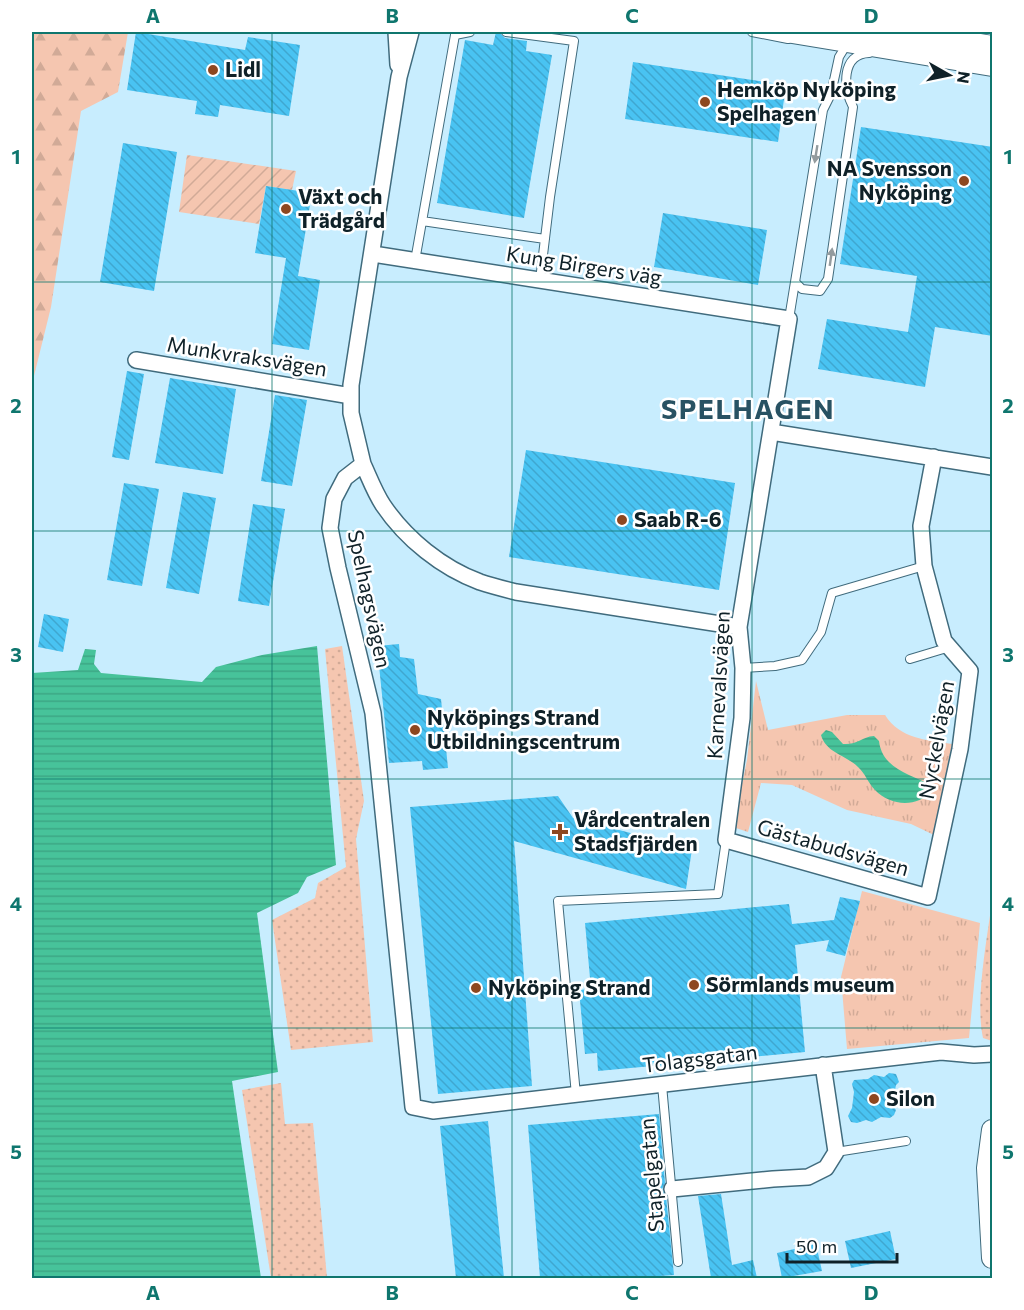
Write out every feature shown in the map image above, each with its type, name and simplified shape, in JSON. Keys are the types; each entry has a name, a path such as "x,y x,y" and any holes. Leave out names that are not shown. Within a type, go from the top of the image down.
{"main road":[{"path":"786,32 844,49 939,57 993,66"},
{"path":"903,32 993,48"},
{"path":"993,1130 987,1168 993,1258"}],"street":[{"path":"396,32 399,77"},
{"path":"411,32 399,77 351,396 351,413 363,464 383,505 431,555 458,572 480,582 516,592 739,627"},
{"name":"Kung Birgers väg","path":"373,254 789,319"},
{"name":"Karnevalsvägen","path":"726,840 742,718 743,668 739,627 789,319"},
{"name":"Munkvraksvägen","path":"136,360 351,396"},
{"path":"771,432 993,467"},
{"name":"Nyckelvägen","path":"928,897 960,749 970,671 944,641 924,566 921,526 934,457"},
{"name":"Spelhagsvägen","path":"363,464 345,478 334,498 330,528 373,713 413,1107"},
{"name":"Gästabudsvägen","path":"726,840 928,897"},
{"name":"Tolagsgatan","path":"413,1107 433,1111 941,1052 993,1054"},
{"path":"672,1189 808,1177 826,1168 836,1152 823,1065"}],"lane":[{"path":"415,261 455,35 470,32"},
{"path":"506,32 574,41 540,280"},
{"path":"752,32 834,50 844,49"},
{"path":"789,319 823,110 831,94 844,49 856,36 866,34 981,51 993,48"},
{"path":"795,282 802,289 820,291 828,279 854,107 847,95 846,83 850,61 860,53 902,57 939,57"},
{"path":"422,221 545,239"},
{"path":"743,668 775,666 802,660 821,632 832,593 924,566"},
{"path":"910,659 950,647"},
{"path":"576,1095 558,901 718,894 726,840"},
{"name":"Stapelgatan","path":"662,1085 678,1262"},
{"path":"836,1152 906,1141"}],"green space":[{"path":"32,32 128,32 118,92 81,111 51,307 32,384"},
{"path":"187,155 296,171 292,190 266,186 259,224 179,212"},
{"path":"342,646 364,801 356,839 373,1042 291,1050 272,920 315,898 318,883 346,867 325,649"},
{"path":"756,681 768,730 847,715 885,715 891,723 906,734 952,744 934,835 911,824 847,810 792,785 761,783 748,832 733,827 747,760"},
{"path":"862,891 980,923 969,1038 847,1049 841,977"},
{"path":"992,901 992,1041 983,1038 980,1006"},
{"path":"281,1083 285,1124 313,1123 327,1278 271,1278 242,1090"}],"shaded area":[{"path":"317,646 336,865 307,877 298,893 257,913 278,1072 232,1081 261,1278 32,1278 32,673 78,670 85,649 96,650 94,664 101,673 202,682 216,667 262,655"},
{"path":"826,730 832,732 843,744 874,736 879,741 885,758 891,764 931,785 932,791 919,800 904,803 881,795 858,767 827,746 821,735"}],"building":[{"name":"Lidl","path":"136,32 245,50 248,37 300,45 289,116 220,105 218,117 195,114 197,101 127,90"},
{"path":"496,32 505,38 527,41 526,51 552,55 524,218 437,203 465,40 493,45"},
{"name":"Hemköp Nyköping Spelhagen","path":"633,62 786,85 778,142 625,119"},
{"path":"861,127 993,147 993,336 935,327 925,387 818,369 827,319 908,332 917,276 840,264"},
{"path":"123,143 177,152 154,291 100,282"},
{"path":"266,186 312,193 298,276 320,280 309,350 272,344 286,258 255,253"},
{"path":"663,213 767,230 758,285 654,267"},
{"path":"127,371 144,374 129,460 112,457"},
{"path":"170,378 236,389 223,474 155,463"},
{"path":"275,395 307,400 292,486 261,481"},
{"name":"Saab R-6","path":"526,450 735,483 719,590 509,557"},
{"path":"124,483 159,489 142,586 107,580"},
{"path":"183,492 216,498 199,594 166,588"},
{"path":"253,504 285,509 269,606 238,601"},
{"path":"44,614 69,619 63,652 38,647"},
{"name":"Nyköpings Strand Utbildningscentrum","path":"399,644 400,657 414,659 418,694 441,699 448,768 423,770 422,761 389,763 377,646"},
{"name":"Nyköping Strand","path":"558,796 573,818 692,849 686,889 514,841 532,1086 438,1094 410,807"},
{"name":"Sörmlands museum","path":"840,897 860,901 845,956 826,951 829,940 795,945 805,1052 598,1071 597,1053 585,1054 579,990 591,989 585,923 789,904 792,924 834,920"},
{"name":"Silon","path":"889,1073 896,1074 899,1082 896,1085 892,1105 896,1110 894,1115 890,1118 881,1117 872,1122 866,1120 851,1122 848,1116 852,1108 854,1080 868,1079 874,1075 884,1077"},
{"path":"659,1114 665,1183 662,1189 666,1196 674,1275 633,1278 540,1278 528,1125"},
{"path":"488,1121 504,1278 456,1278 440,1126"},
{"path":"721,1194 732,1265 753,1260 757,1278 711,1278 698,1196"},
{"path":"890,1231 896,1259 851,1268 845,1241"},
{"path":"816,1244 822,1271 782,1278 777,1253"}],"place":[{"name":"Lidl","path":"213,70"},
{"name":"Hemköp Nyköping Spelhagen","path":"705,102"},
{"name":"NA Svensson Nyköping","path":"964,181"},
{"name":"Växt och Trädgård","path":"286,209"},
{"name":"Saab R-6","path":"622,520"},
{"name":"Nyköpings Strand Utbildningscentrum","path":"415,730"},
{"name":"Vårdcentralen Stadsfjärden","path":"560,832"},
{"name":"Sörmlands museum","path":"694,985"},
{"name":"Nyköping Strand","path":"476,988"},
{"name":"Silon","path":"874,1099"}],"district":[{"name":"SPELHAGEN","path":"748,410"}]}
